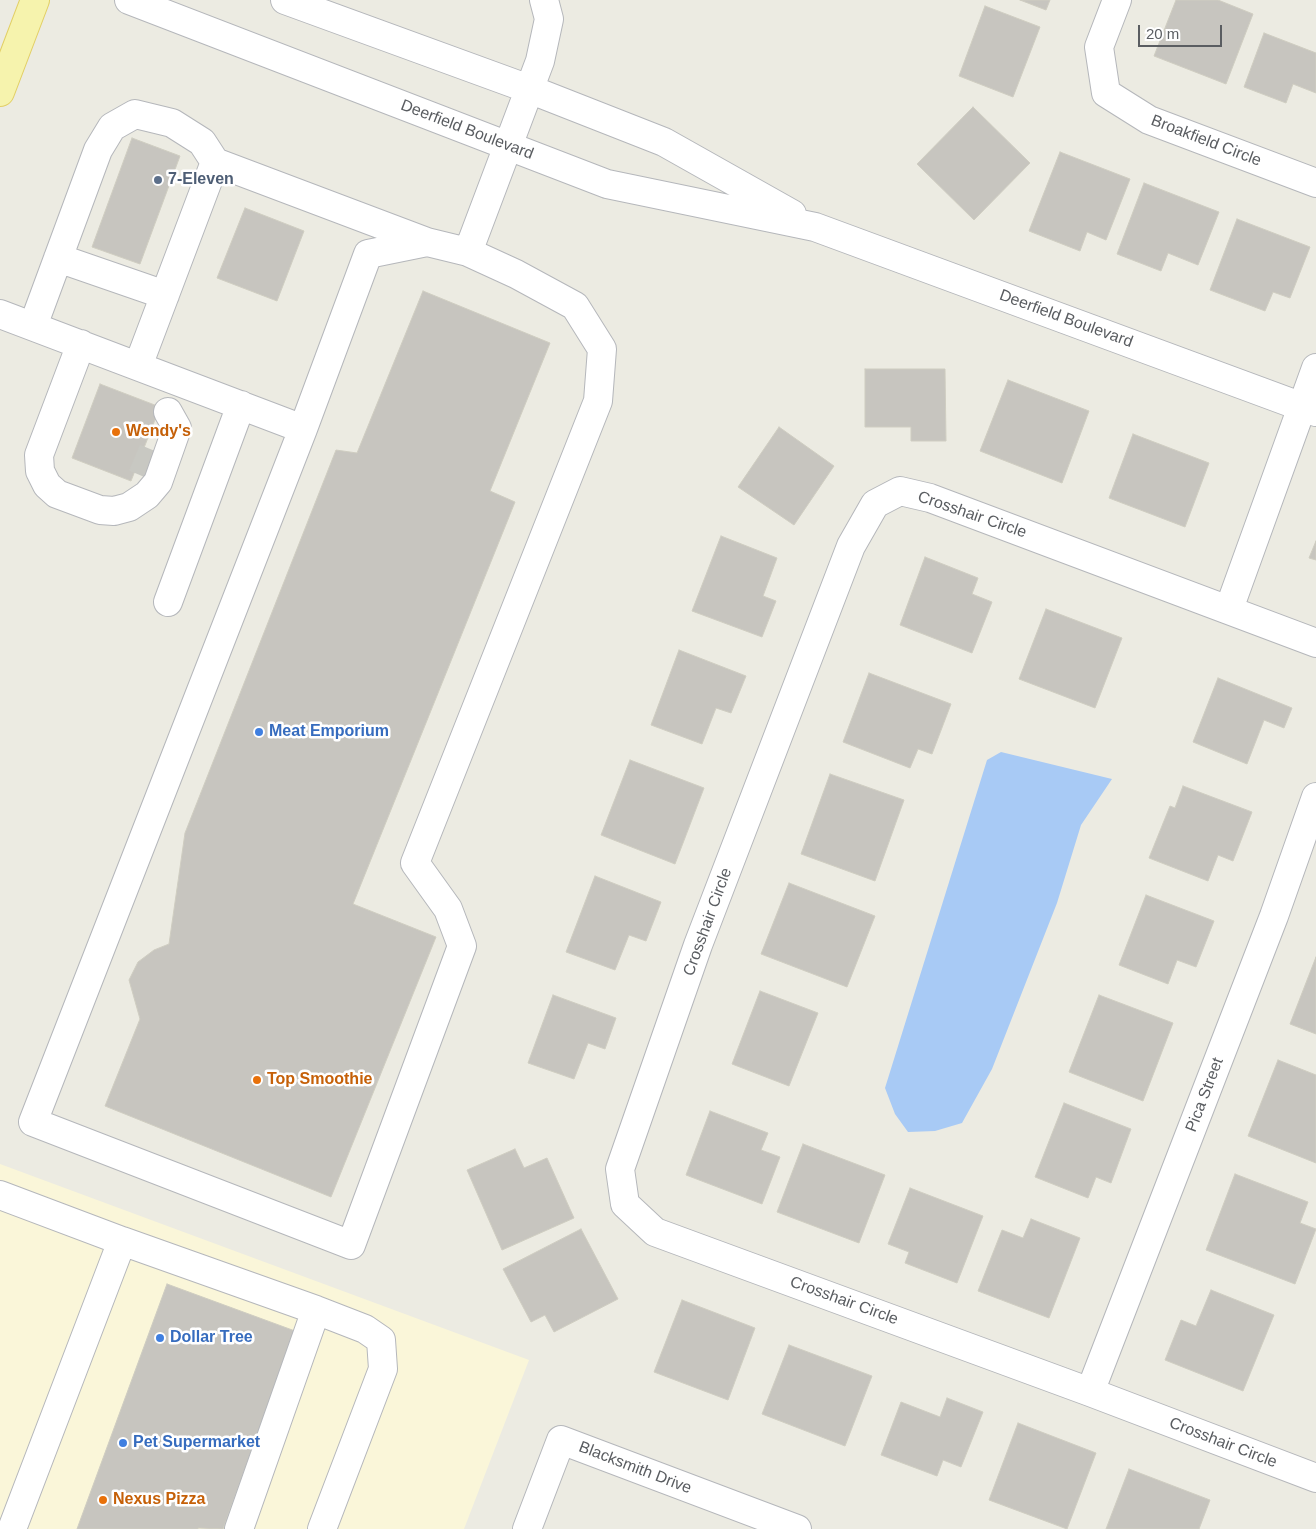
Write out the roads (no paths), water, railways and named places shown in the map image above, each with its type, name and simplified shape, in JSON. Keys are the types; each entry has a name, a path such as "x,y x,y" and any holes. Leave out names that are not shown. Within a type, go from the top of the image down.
{"main road":[{"path":"0,92 35,0"}],"street":[{"name":"Deerfield Boulevard","path":"129,0 607,184 816,226"},
{"name":"Deerfield Boulevard","path":"285,0 529,89 664,142 816,226 1309,409"},
{"path":"468,252 540,61 549,19 544,0"},
{"name":"Broakfield Circle","path":"1117,0 1099,48 1106,93 1149,120 1316,183"},
{"path":"33,326 98,150 112,127 136,114 172,123 202,142 214,162 427,242 468,252 516,274 575,306 602,348 598,401 415,863 448,909 462,946 351,1245 33,1122 303,428 368,254 427,242"},
{"path":"138,366 214,162"},
{"path":"58,258 165,295"},
{"path":"0,314 303,428"},
{"path":"81,344 39,455 40,471 47,485 58,494 100,510 114,511 129,507 147,495 158,482 177,428 164,422 180,382"},
{"path":"1316,368 1309,409 1229,609 1316,643"},
{"path":"168,602 241,405"},
{"path":"129,507 142,476"},
{"name":"Crosshair Circle","path":"1229,609 930,498 900,491 875,504 851,546 705,926 620,1169 625,1204 655,1232 1090,1392 1316,1478"},
{"name":"Pica Street","path":"1090,1392 1274,916 1316,797"},
{"path":"0,1195 122,1241 316,1310 365,1329 380,1340 383,1369 322,1529"},
{"path":"12,1529 122,1241"},
{"path":"239,1529 316,1310"},
{"name":"Blacksmith Drive","path":"527,1529 561,1440 798,1529"}],"water":[{"path":"1001,752 1112,779 1081,825 1057,903 992,1069 962,1123 935,1131 908,1132 895,1114 885,1088 987,760"}],"tunnel":[{"path":"142,476 160,433"}],"place":[{"name":"7-Eleven","path":"158,180"},
{"name":"Wendy's","path":"116,432"},
{"name":"Meat Emporium","path":"259,732"},
{"name":"Top Smoothie","path":"257,1080"},
{"name":"Dollar Tree","path":"160,1338"},
{"name":"Pet Supermarket","path":"123,1443"},
{"name":"Nexus Pizza","path":"103,1500"}]}
